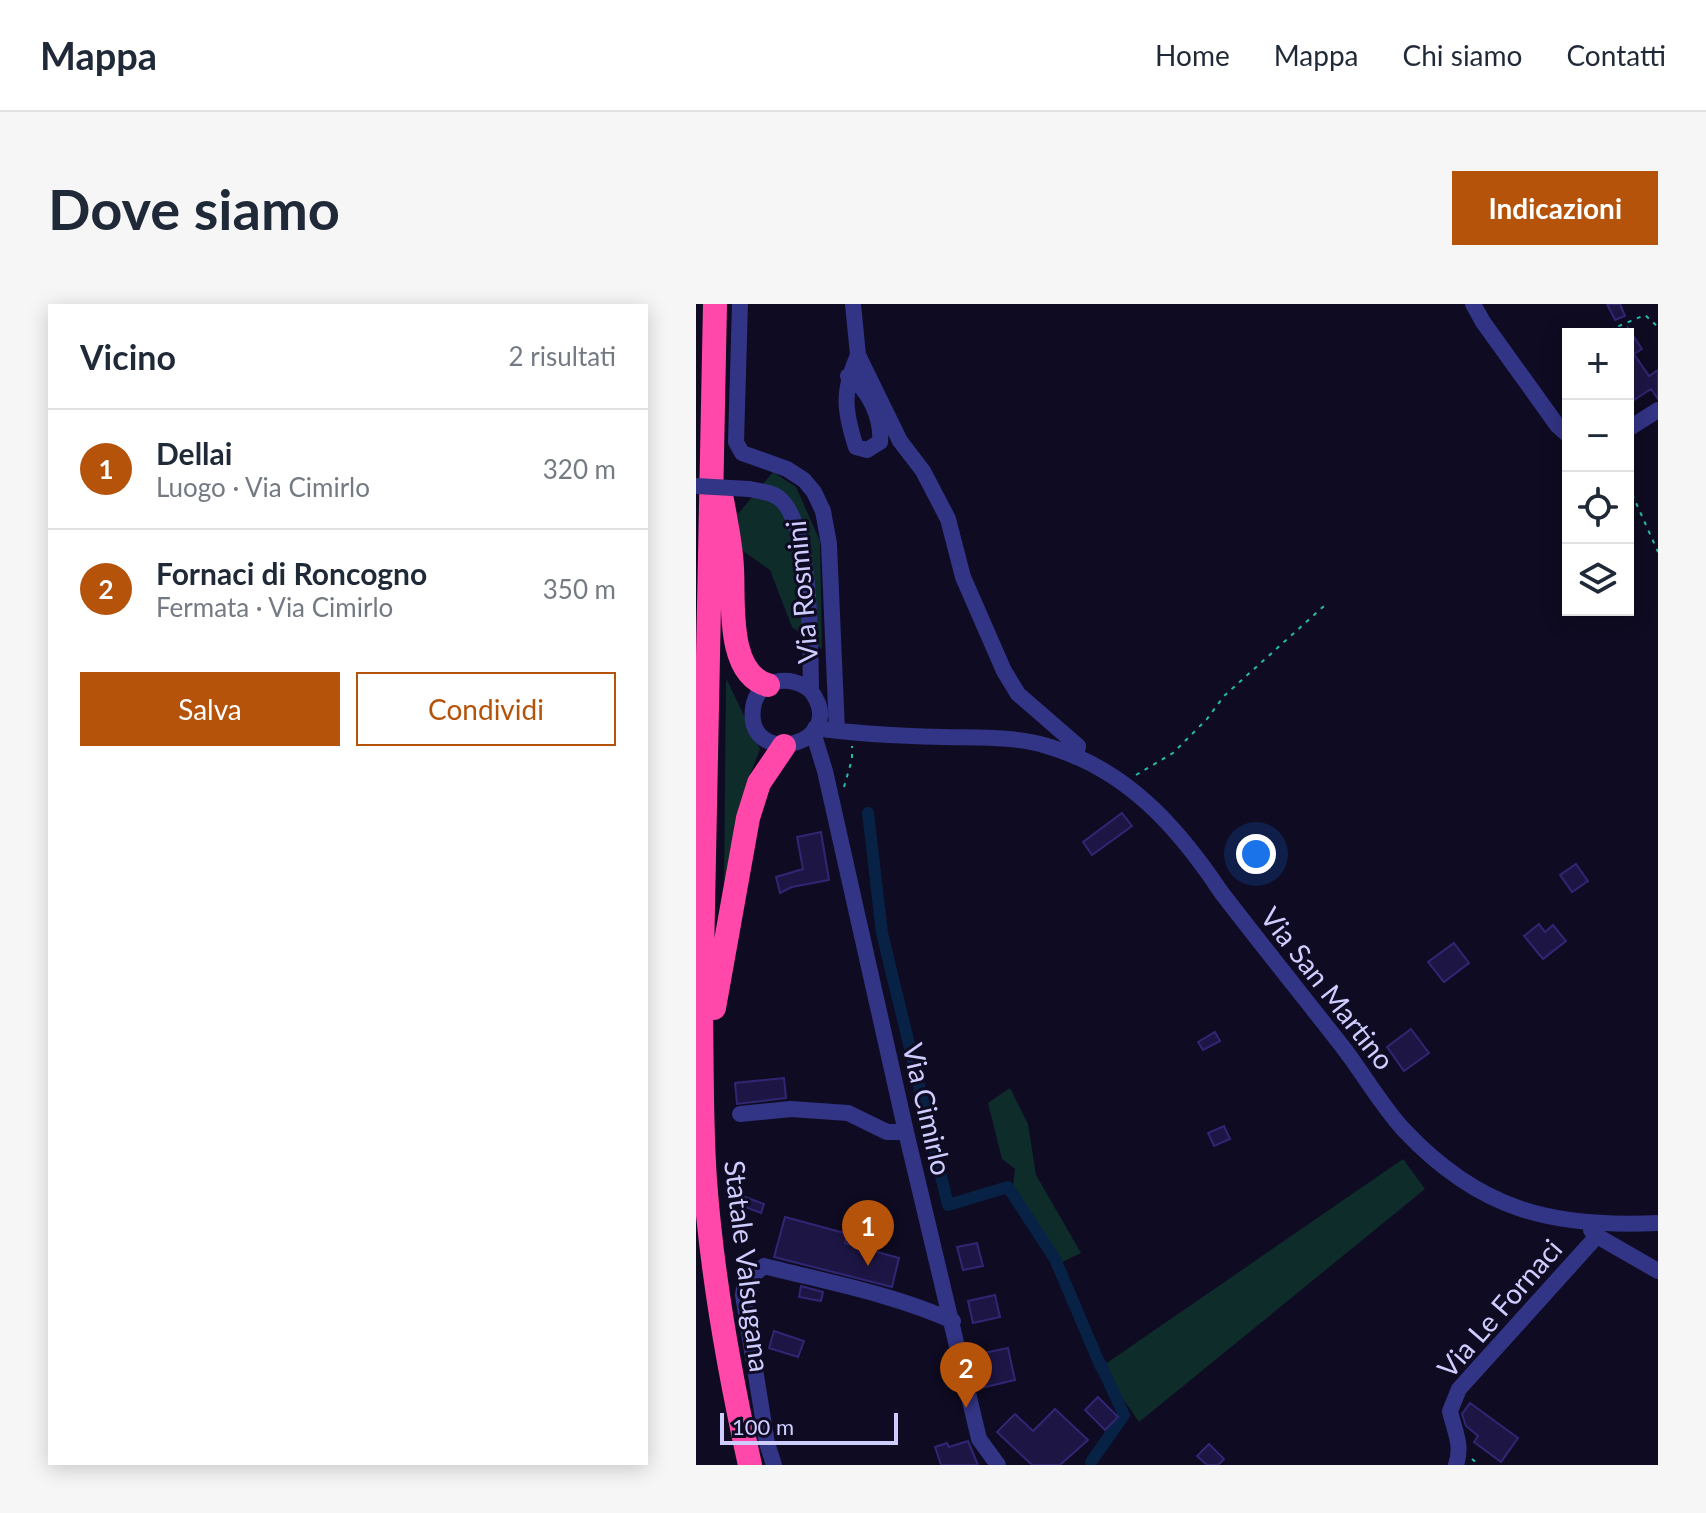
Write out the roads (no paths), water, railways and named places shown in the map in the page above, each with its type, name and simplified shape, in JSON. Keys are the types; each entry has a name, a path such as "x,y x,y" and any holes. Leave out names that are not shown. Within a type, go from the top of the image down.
{"highway":[{"name":"Statale Valsugana","path":"715,304 703,1003 705,1178 714,1270 734,1393 750,1465"},
{"name":"Statale Valsugana","path":"727,304 703,1003 725,1268 744,1392 760,1465"},
{"path":"696,509 699,458 715,343"},
{"path":"722,500 729,538 733,614 740,659 752,676 779,682"},
{"path":"703,1003 759,783 807,733"}],"street":[{"name":"Via Rosmini","path":"740,304 736,442 742,453 787,469 804,480 823,511 829,544 837,731"},
{"path":"853,304 858,355 900,441 923,471 948,519 963,577 1004,671 1018,694 1078,746 1076,757"},
{"path":"1473,304 1562,429"},
{"path":"848,376 858,355"},
{"path":"1634,425 1658,410"},
{"path":"696,486 749,489 779,498 785,505 803,544 811,691"},
{"path":"807,733 766,739 754,721 754,702 810,654"},
{"path":"779,682 801,684 811,691 818,704 807,733"},
{"name":"Via San Martino","path":"807,733 837,731 1022,742 1045,745 1076,757 1144,798 1195,853 1221,892 1403,1129 1449,1169 1503,1203 1538,1216 1607,1225 1658,1223"},
{"path":"822,759 837,731"},
{"path":"807,733 822,759"},
{"name":"Via Cimirlo","path":"822,759 979,1439 995,1464"},
{"path":"740,1114 791,1109 848,1113 887,1132 906,1132"},
{"path":"1585,1223 1597,1236 1658,1271"},
{"name":"Via Le Fornaci","path":"1456,1465 1459,1457 1458,1436 1450,1411 1459,1389 1597,1236"},
{"path":"774,1465 767,1443 743,1295 745,1282 764,1266 927,1309 953,1321"}],"waterway":[{"path":"868,813 882,933 948,1205 1008,1187 1055,1259 1101,1367"},
{"path":"1091,1462 1124,1415 1100,1363"}],"place":[{"name":"Dellai","path":"868,1266"},
{"name":"Fornaci di Roncogno","path":"966,1408"}]}
